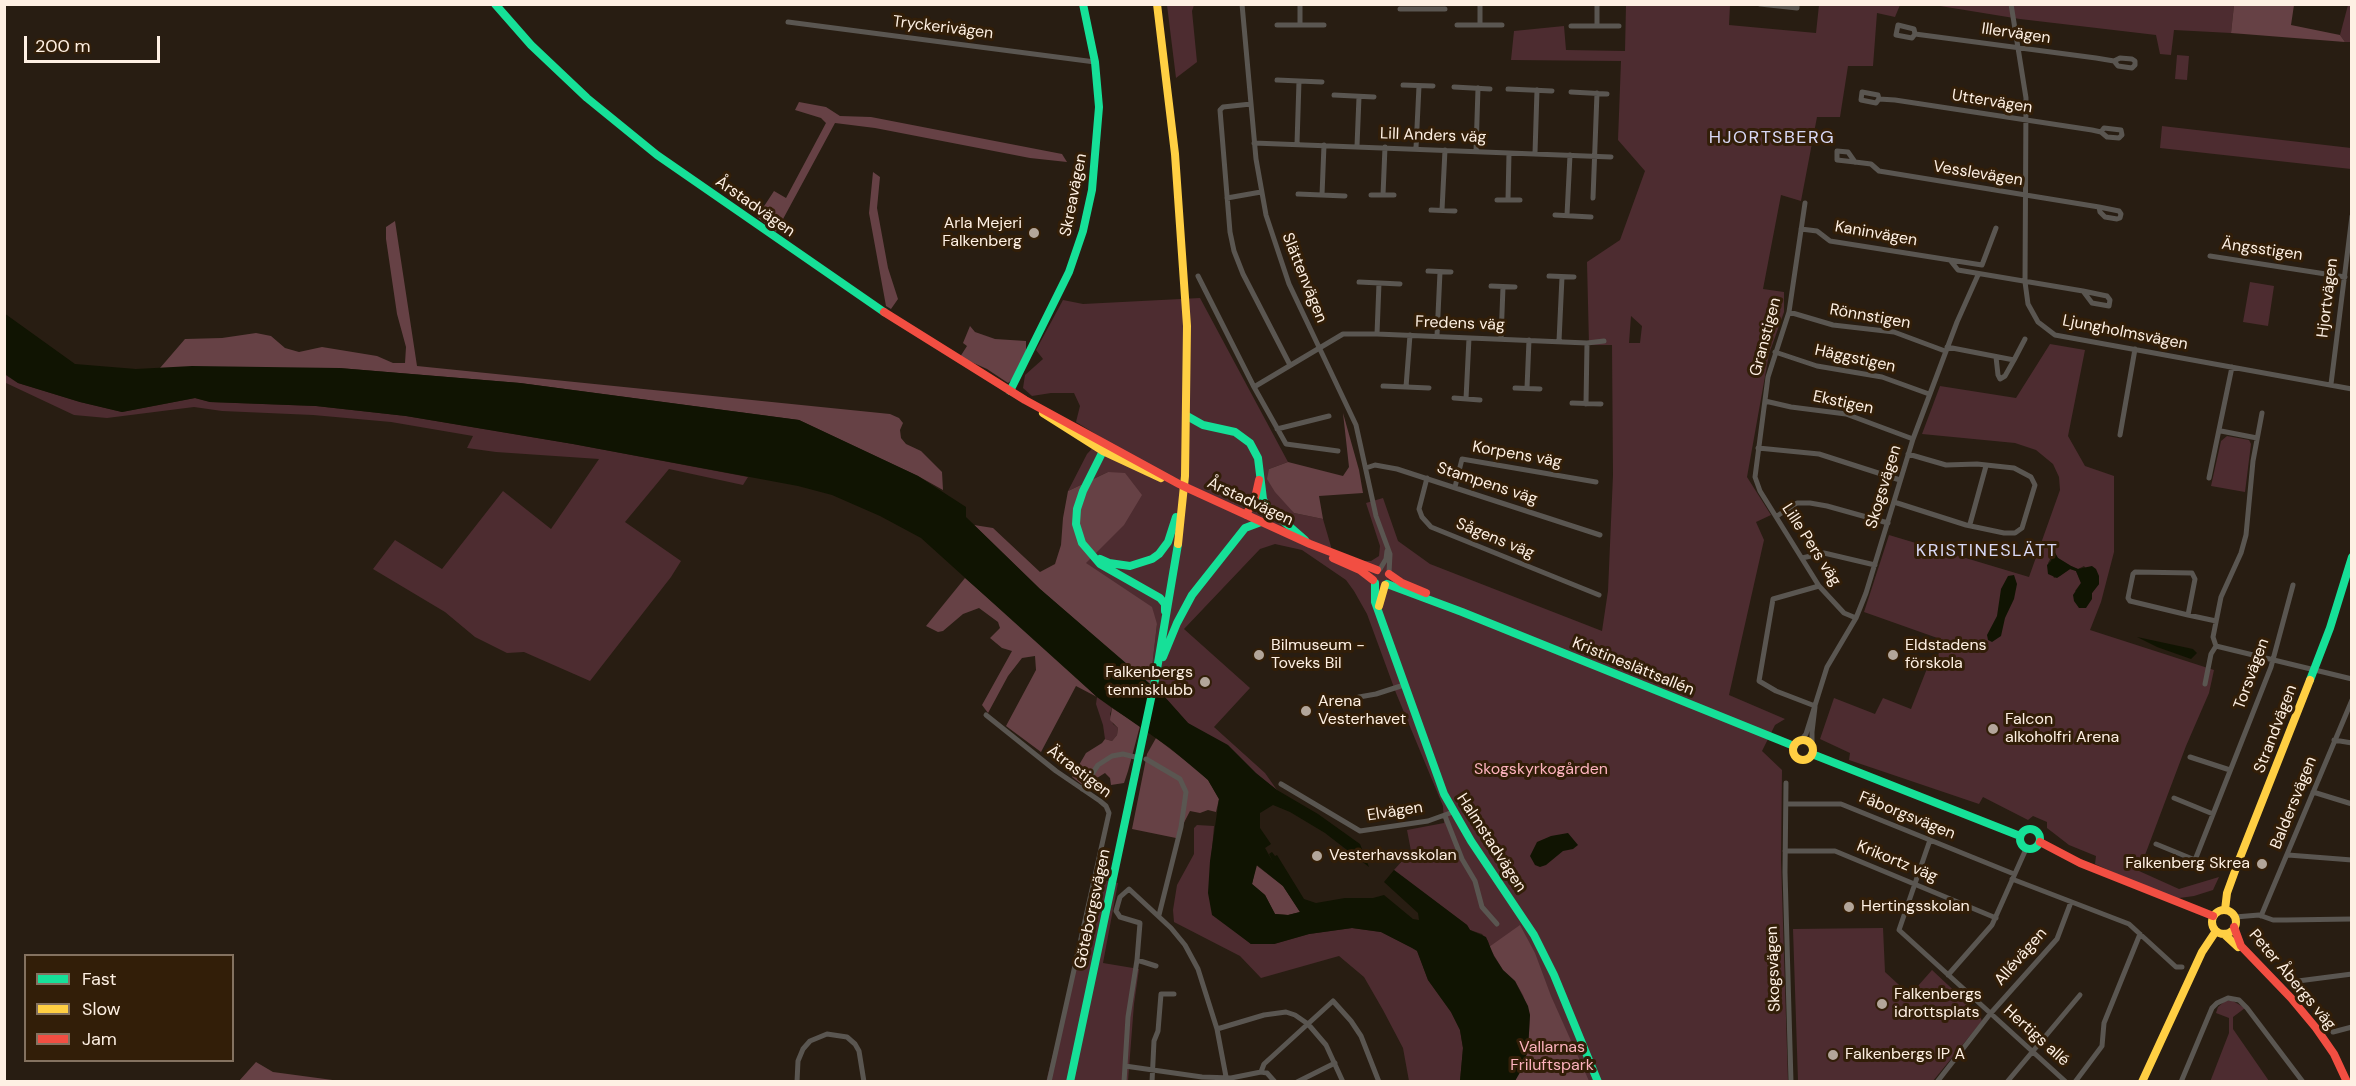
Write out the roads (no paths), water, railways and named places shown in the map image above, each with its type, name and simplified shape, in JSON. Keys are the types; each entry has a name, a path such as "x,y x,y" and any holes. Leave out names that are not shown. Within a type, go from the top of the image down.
{"main road":[{"name":"Årstadvägen","path":"495,4 531,45 573,86 657,155 855,293 1025,400 1061,426 1151,474 1179,484 1310,544 1360,570 1374,582"},
{"name":"Skreavägen","path":"1011,391 1069,272 1083,231 1092,190 1099,107 1095,62 1083,4"},
{"path":"1156,677 1178,545 1188,416 1186,326 1175,154 1157,4"},
{"path":"1018,379 1022,392 1052,413"},
{"name":"Årstadvägen","path":"1025,400 1052,413 1105,448"},
{"path":"1188,416 1203,425 1235,432 1246,440 1258,458 1263,499 1266,506 1310,544"},
{"path":"1105,448 1083,491 1077,509 1078,533 1082,543 1095,560 1160,598 1165,608 1164,628"},
{"path":"1246,515 1255,498 1260,477"},
{"path":"1089,553 1109,563 1124,566 1138,565 1152,559 1168,542 1182,501"},
{"path":"1227,506 1241,518 1236,539"},
{"path":"1156,677 1184,610 1204,579 1248,526 1261,522"},
{"name":"Årstadvägen","path":"1310,544 1378,569"},
{"name":"Strandvägen","path":"2224,910 2227,893 2314,669 2339,601 2352,557"},
{"path":"1379,610 1381,593 1390,579 1385,569 1378,569 1373,574 1374,582 1386,585"},
{"name":"Kristineslättsallén","path":"1389,574 1402,583 1462,612"},
{"name":"Halmstadvägen","path":"1374,582 1374,596 1449,814 1534,935 1554,975 1598,1082"},
{"name":"Kristineslättsallén","path":"1386,585 1462,612 1794,746"},
{"name":"Göteborgsvägen","path":"1070,1082 1156,677"},
{"path":"1812,750 1807,759 1799,759 1794,754 1794,746 1801,740 1808,741 1812,750 2020,836"},
{"path":"2032,829 2039,834 2040,842 2035,848 2026,849 2021,843 2020,836 2024,831 2032,829"},
{"path":"2040,842 2080,863 2213,916"},
{"path":"2224,910 2235,917 2234,927 2224,934 2216,931 2212,924 2213,916 2224,910"},
{"name":"Peter Åbergs väg","path":"2234,927 2241,946 2316,1028 2334,1054 2346,1082"},
{"path":"2142,1082 2202,952 2216,931"},
{"name":"Peter Åbergs väg","path":"2224,934 2265,974 2302,1016 2346,1082"}],"street":[{"name":"Slättenvägen","path":"1242,4 1254,143 1261,192 1273,240 1296,301 1356,425 1390,561 1389,574"},
{"path":"1300,4 1300,24"},
{"path":"1480,4 1480,25"},
{"path":"1597,4 1597,26"},
{"path":"1760,4 1797,8 1797,4"},
{"name":"Ljungholmsvägen","path":"2011,4 2024,82 2027,121 2025,282 2026,297 2033,316 2050,332 2232,370 2352,389"},
{"path":"1400,9 1420,7 1445,9"},
{"name":"Tryckerivägen","path":"788,22 1095,62"},
{"path":"1277,25 1324,25"},
{"path":"1457,25 1502,26"},
{"path":"1570,26 1619,26"},
{"name":"Illervägen","path":"1915,34 2114,62"},
{"path":"1277,80 1322,82"},
{"path":"1297,144 1299,81"},
{"path":"1403,85 1433,86"},
{"path":"1416,148 1419,86"},
{"path":"1454,87 1490,89"},
{"path":"1476,151 1478,88"},
{"path":"1508,89 1552,91"},
{"path":"1535,153 1537,90"},
{"path":"1571,92 1607,94"},
{"path":"1593,198 1597,93"},
{"path":"1334,95 1374,97"},
{"path":"1357,146 1359,97"},
{"name":"Uttervägen","path":"1879,99 2101,132"},
{"path":"1251,104 1223,106 1220,110 1230,231 1237,260 1290,365"},
{"name":"Lill Anders väg","path":"1254,143 1611,157"},
{"path":"1322,195 1324,145"},
{"path":"1383,195 1385,147"},
{"path":"1442,210 1445,150"},
{"path":"1508,200 1509,153"},
{"path":"1567,215 1570,155"},
{"name":"Vesslevägen","path":"1856,162 1871,164 1879,171 2099,207"},
{"path":"1227,198 1261,192"},
{"path":"1298,194 1345,196"},
{"path":"1371,195 1394,195"},
{"path":"1497,200 1520,200"},
{"name":"Granstigen","path":"1755,477 1765,400 1775,352 1789,312 1805,203"},
{"path":"1431,210 1455,211"},
{"path":"1555,215 1591,217"},
{"name":"Hjortvägen","path":"2331,384 2352,216"},
{"name":"Kaninvägen","path":"1801,229 1817,231 1830,241 1982,266 1996,228"},
{"name":"Ängsstigen","path":"2210,256 2345,277"},
{"name":"Kaninvägen","path":"1950,261 1958,270 2083,291 2107,296 2110,300 2109,306 2092,303 2083,291"},
{"path":"1428,271 1451,272"},
{"path":"1437,336 1440,272"},
{"name":"Skogsvägen","path":"1801,740 1806,734 1827,667 1856,618 1875,565 1913,439 1946,349 1978,274"},
{"path":"1198,276 1254,387 1286,444 1338,451"},
{"path":"1549,276 1574,277"},
{"path":"1559,341 1562,277"},
{"path":"1359,282 1400,284"},
{"path":"1377,334 1379,283"},
{"path":"1491,286 1515,287"},
{"path":"1501,339 1503,287"},
{"name":"Rönnstigen","path":"1789,312 1833,325 1894,332 1946,349 2014,360"},
{"name":"Fredens väg","path":"1254,387 1343,334 1587,343 1604,341"},
{"path":"1406,387 1410,335"},
{"path":"1466,399 1469,338"},
{"path":"1996,357 2000,379 2006,376 2025,339"},
{"path":"1527,388 1529,340"},
{"path":"1586,404 1587,343"},
{"path":"2120,435 2135,349"},
{"name":"Häggstigen","path":"1775,352 1817,366 1882,378 1929,394"},
{"path":"2209,478 2221,431 2232,370"},
{"path":"1383,386 1429,388"},
{"path":"1515,387 1540,388"},
{"path":"1454,398 1480,400"},
{"name":"Ekstigen","path":"1765,400 1791,407 1846,414 1913,439"},
{"path":"1572,403 1600,404"},
{"path":"2216,646 2213,637 2223,590 2241,553 2246,535 2262,413"},
{"path":"1277,429 1329,416"},
{"path":"2221,431 2257,438"},
{"path":"1758,448 1819,454 1900,480"},
{"path":"1894,502 1952,521 2004,533 2019,532 2035,485 2032,478 2019,470 2004,466 1946,465 1908,454"},
{"name":"Korpens väg","path":"1455,487 1462,459 1596,482"},
{"name":"Stampens väg","path":"1366,468 1384,465 1600,535"},
{"path":"1970,524 1986,466"},
{"name":"Lille Pers väg","path":"1755,477 1760,491 1819,586 1844,613 1856,618"},
{"name":"Sågens väg","path":"1427,478 1419,509 1422,517 1431,527 1599,595"},
{"path":"1777,516 1797,503 1810,503 1888,524"},
{"path":"1378,569 1386,559 1387,549"},
{"path":"1802,558 1824,553 1875,565"},
{"path":"2188,615 2195,579 2192,573 2135,572 2133,574 2128,598 2130,602 2188,615 2216,621"},
{"name":"Torsvägen","path":"2156,844 2195,860 2273,660 2293,585"},
{"path":"1815,706 1776,691 1759,681 1773,599 1819,586"},
{"path":"2216,646 2352,679"},
{"path":"2205,684 2211,654 2216,646"},
{"path":"1359,697 1404,685"},
{"name":"Baldersvägen","path":"2261,916 2352,700"},
{"name":"Skogsvägen","path":"1812,750 1815,706"},
{"name":"Ätrastigen","path":"986,716 1056,771 1106,806 1108,816 1049,1082"},
{"path":"2334,740 2352,743"},
{"path":"1082,789 1098,765 1112,756 1123,754 1134,757"},
{"path":"2190,757 2230,770"},
{"path":"1146,759 1180,779 1186,792 1181,827 1159,915"},
{"name":"Skogsvägen","path":"1786,783 1785,851 1791,1082"},
{"name":"Elvägen","path":"1281,784 1360,831 1406,825 1449,814"},
{"path":"2313,792 2352,804"},
{"path":"2174,798 2213,814"},
{"name":"Fåborgsvägen","path":"1786,804 1841,804 1930,840 2071,902 2129,924 2176,967 2182,967"},
{"path":"1449,814 1462,859 1475,881 1482,907 1497,924"},
{"name":"Hertigs allé","path":"1930,840 1899,930 2066,1082"},
{"path":"1948,975 1982,938 1996,918 2026,849"},
{"name":"Krikortz väg","path":"1785,851 1834,851 1996,918"},
{"path":"2288,855 2352,860"},
{"path":"1124,1082 1128,1017 1140,923 1120,917 1116,911 1120,897 1129,889 1159,915 1190,952 1203,981 1217,1029 1226,1079"},
{"name":"Allévägen","path":"1937,1082 1990,1014 2057,939 2071,902"},
{"path":"2235,917 2261,916 2273,920 2352,919"},
{"path":"2075,1082 2102,1046 2104,1023 2140,934"},
{"path":"1137,960 1156,966"},
{"path":"2298,981 2352,974"},
{"path":"1152,1082 1161,994 1174,994"},
{"path":"2007,1082 2080,995"},
{"path":"2181,1082 2212,1008 2228,998 2239,1000 2247,1008 2302,1082"},
{"path":"1261,1072 1264,1064 1333,1000 1351,1020 1361,1036 1379,1082"},
{"path":"1217,1029 1264,1015 1286,1012 1295,1015 1308,1023 1326,1045 1343,1082"},
{"path":"2333,1032 2352,1027"},
{"path":"797,1082 798,1061 803,1049 810,1041 827,1034 847,1037 855,1044 859,1051 864,1082"},
{"path":"1297,1082 1335,1063"},
{"path":"1125,1066 1226,1079 1261,1072 1267,1073 1275,1082"}],"place":[{"name":"Arla Mejeri Falkenberg","path":"1034,233"},
{"name":"Bilmuseum - Toveks Bil","path":"1259,655"},
{"name":"Eldstadens förskola","path":"1893,655"},
{"name":"Falkenbergs tennisklubb","path":"1205,682"},
{"name":"Arena Vesterhavet","path":"1306,711"},
{"name":"Falcon alkoholfri Arena","path":"1993,729"},
{"name":"Vesterhavsskolan","path":"1317,856"},
{"name":"Falkenberg Skrea","path":"2262,864"},
{"name":"Hertingsskolan","path":"1849,907"},
{"name":"Falkenbergs idrottsplats","path":"1882,1004"},
{"name":"Falkenbergs IP A","path":"1833,1055"}],"district":[{"name":"HJORTSBERG","path":"1772,138"},
{"name":"KRISTINESLÄTT","path":"1987,551"}],"park label":[{"name":"Skogskyrkogården","path":"1541,770"},
{"name":"Vallarnas Friluftspark","path":"1552,1057"}]}
